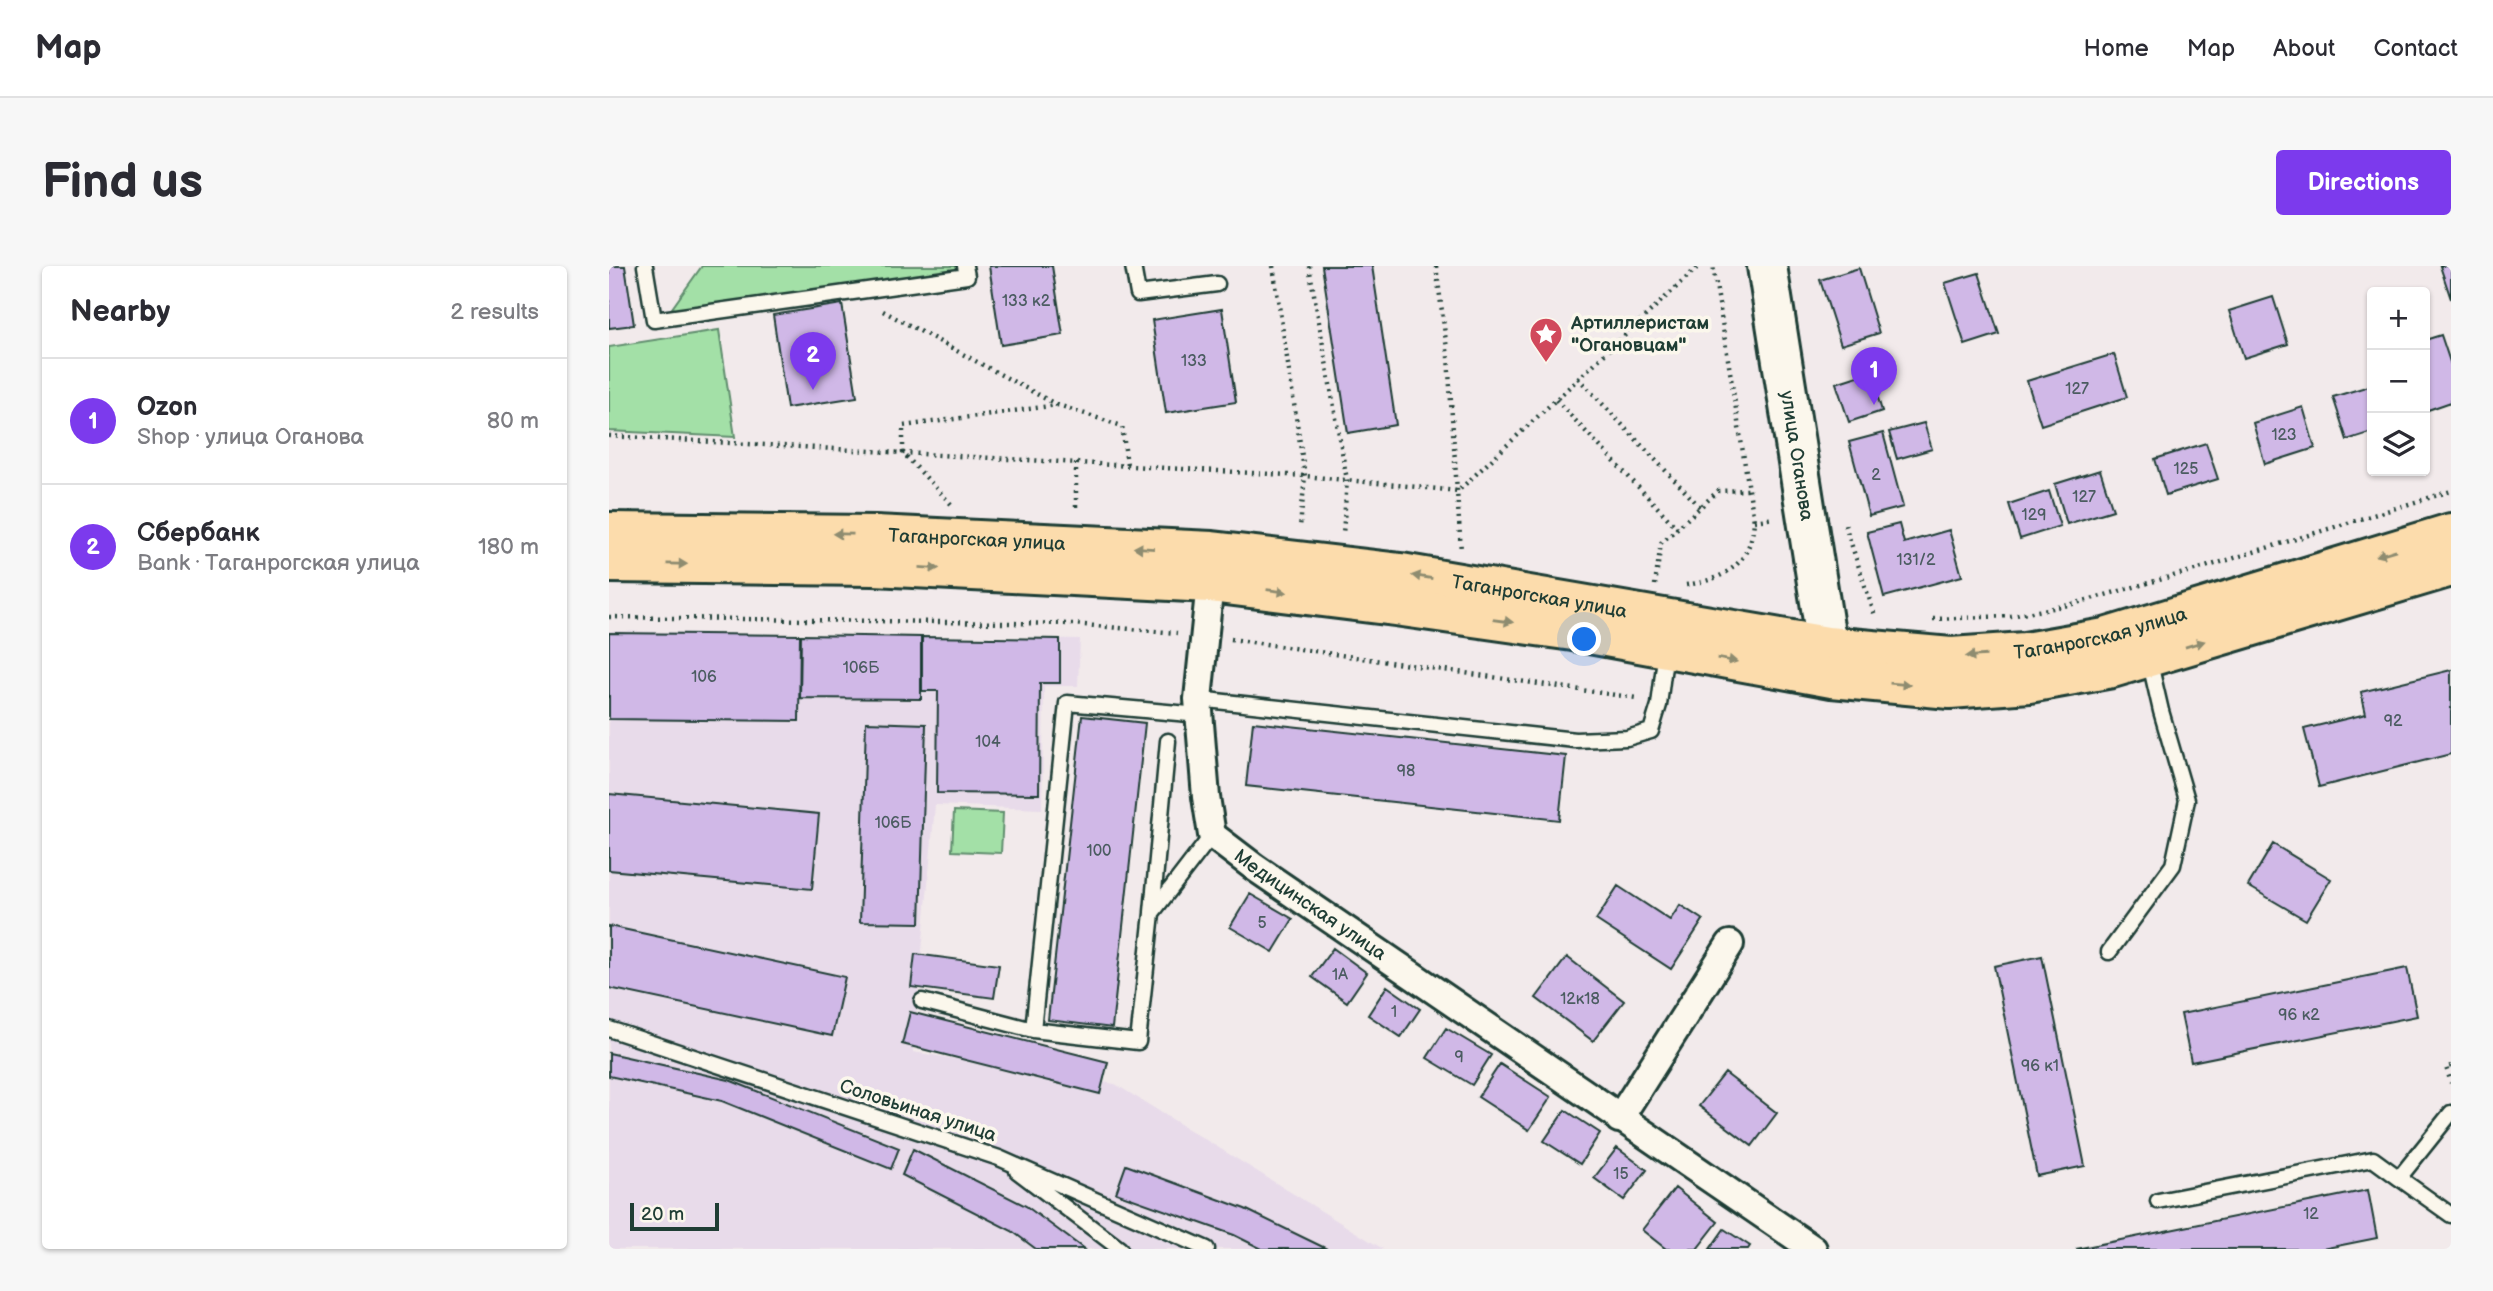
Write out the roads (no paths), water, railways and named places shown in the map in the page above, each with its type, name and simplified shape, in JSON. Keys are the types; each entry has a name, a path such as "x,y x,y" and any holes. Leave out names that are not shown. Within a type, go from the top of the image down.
{"main road":[{"name":"улица Оганова","path":"1767,266 1830,662"},
{"name":"Таганрогская улица","path":"609,532 875,535 1211,567 1667,649 1830,662 2025,652 2092,640 2140,628 2451,533"},
{"name":"Таганрогская улица","path":"609,563 1211,567 1401,573 1951,688 2029,683 2112,668 2451,568"}],"street":[{"path":"1211,567 1199,707 1206,797 1212,835"},
{"name":"Медицинская улица","path":"1212,835 1254,867 1619,1119 1813,1249"},
{"path":"1619,1119 1730,944"}],"lane":[{"path":"645,266 654,320 967,276 965,266"},
{"path":"1133,266 1138,294 1217,284"},
{"path":"1033,1030 1067,703 1199,707 1574,740 1627,738 1651,732 1659,705 1667,649"},
{"path":"2109,952 2173,865 2187,800 2161,711 2149,657"},
{"path":"922,1001 1033,1030 1138,1042 1168,741"},
{"path":"1152,913 1212,835"},
{"name":"Соловьиная улица","path":"609,1029 999,1158 1207,1249"},
{"path":"2399,1178 2451,1113"},
{"path":"999,1158 1120,1249"},
{"path":"2158,1201 2373,1159 2451,1215"}],"place":[{"name":"Артиллеристам \"Огановцам\"","path":"1546,364"},
{"name":"Сбербанк","path":"813,390"},
{"name":"Ozon","path":"1874,405"}]}
